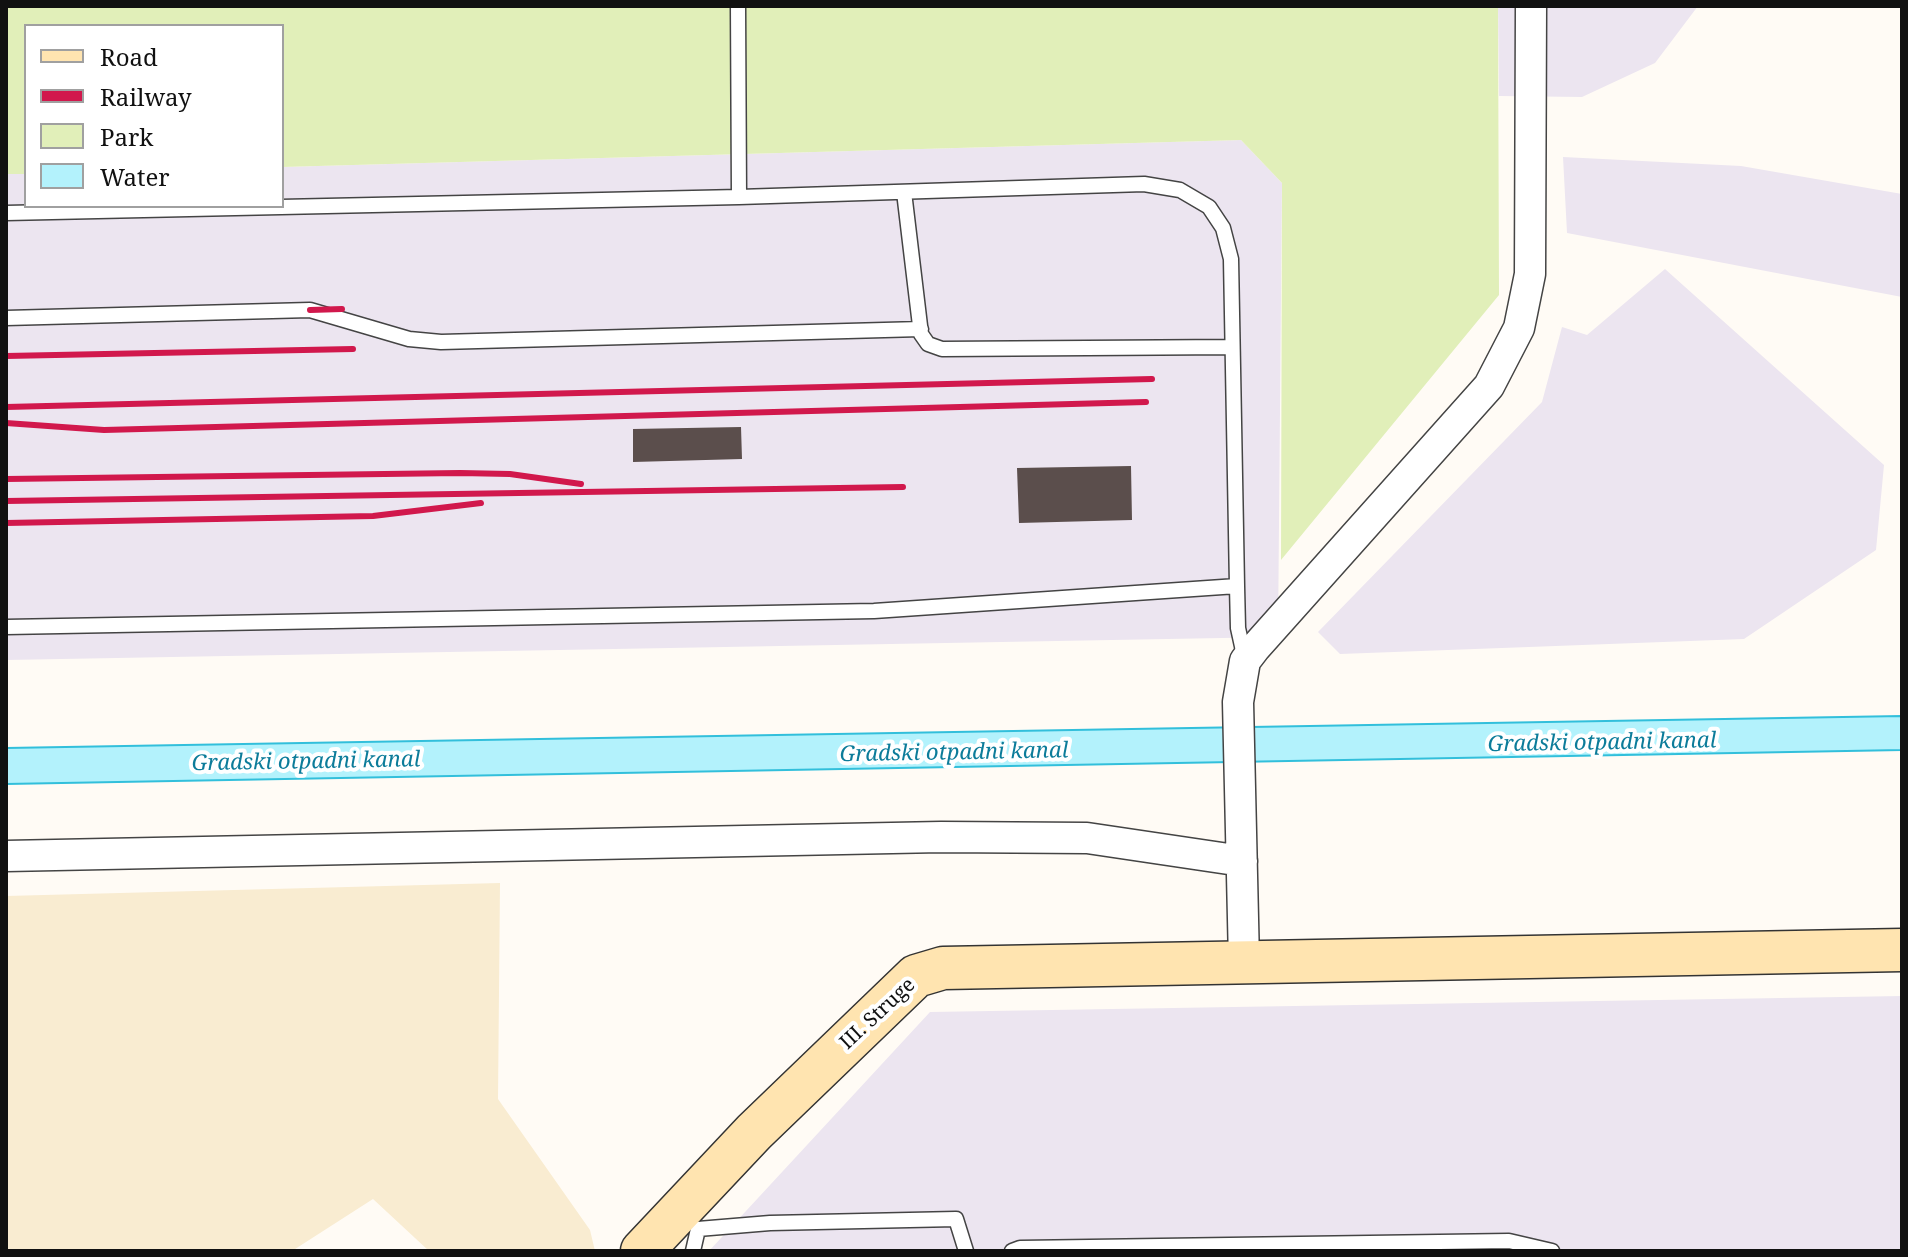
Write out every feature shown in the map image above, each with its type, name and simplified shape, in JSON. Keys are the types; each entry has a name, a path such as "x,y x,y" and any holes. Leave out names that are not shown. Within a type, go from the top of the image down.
{"street":[{"path":"1244,962 1238,702 1245,661 1489,386 1519,328 1530,274 1531,6"},
{"path":"6,856 941,837 1087,838 1242,861"},
{"name":"III. Struge","path":"642,1251 754,1132 916,976 943,968 1902,950"}],"lane":[{"path":"738,6 739,197"},
{"path":"284,207 1144,184 1180,190 1209,207 1223,228 1231,259 1238,628 1245,661"},
{"path":"904,192 921,329 928,344 942,349 1232,347"},
{"path":"6,213 235,208"},
{"path":"6,318 310,310 409,339 441,342 921,329"},
{"path":"6,627 874,611 1237,586"},
{"path":"693,1251 698,1229 770,1223 956,1219 966,1251"},
{"path":"1012,1251 1035,1248 1509,1241 1552,1251"}],"shaded area":[{"path":"1498,6 1698,6 1655,63 1582,97 1499,96"},
{"path":"1241,140 1282,183 1278,637 6,660 6,174 24,174 24,208 284,208 284,167"},
{"path":"1563,157 1741,166 1902,194 1902,297 1567,233"},
{"path":"1665,269 1884,465 1876,550 1744,639 1340,654 1318,632 1542,402 1562,327 1587,335"},
{"path":"500,883 498,1099 590,1230 595,1251 429,1251 373,1199 292,1251 6,1251 6,896"},
{"path":"1902,996 1902,1251 709,1251 930,1012"}],"green space":[{"path":"6,6 1498,6 1499,295 1281,560 1282,183 1241,140 284,167 284,24 24,24 24,174 6,174"}],"water":[{"name":"Gradski otpadni kanal","path":"1902,716 1902,750 6,784 6,748"}],"building":[{"path":"741,427 742,459 633,462 633,429"},
{"path":"1131,466 1132,520 1019,523 1017,468"}],"railway":[{"path":"310,310 342,309"},
{"path":"6,356 353,349"},
{"path":"6,407 1152,379"},
{"path":"6,423 104,430 1146,402"},
{"path":"6,479 460,473 510,474 581,484"},
{"path":"6,501 903,487"},
{"path":"6,523 373,516 481,503"}]}
